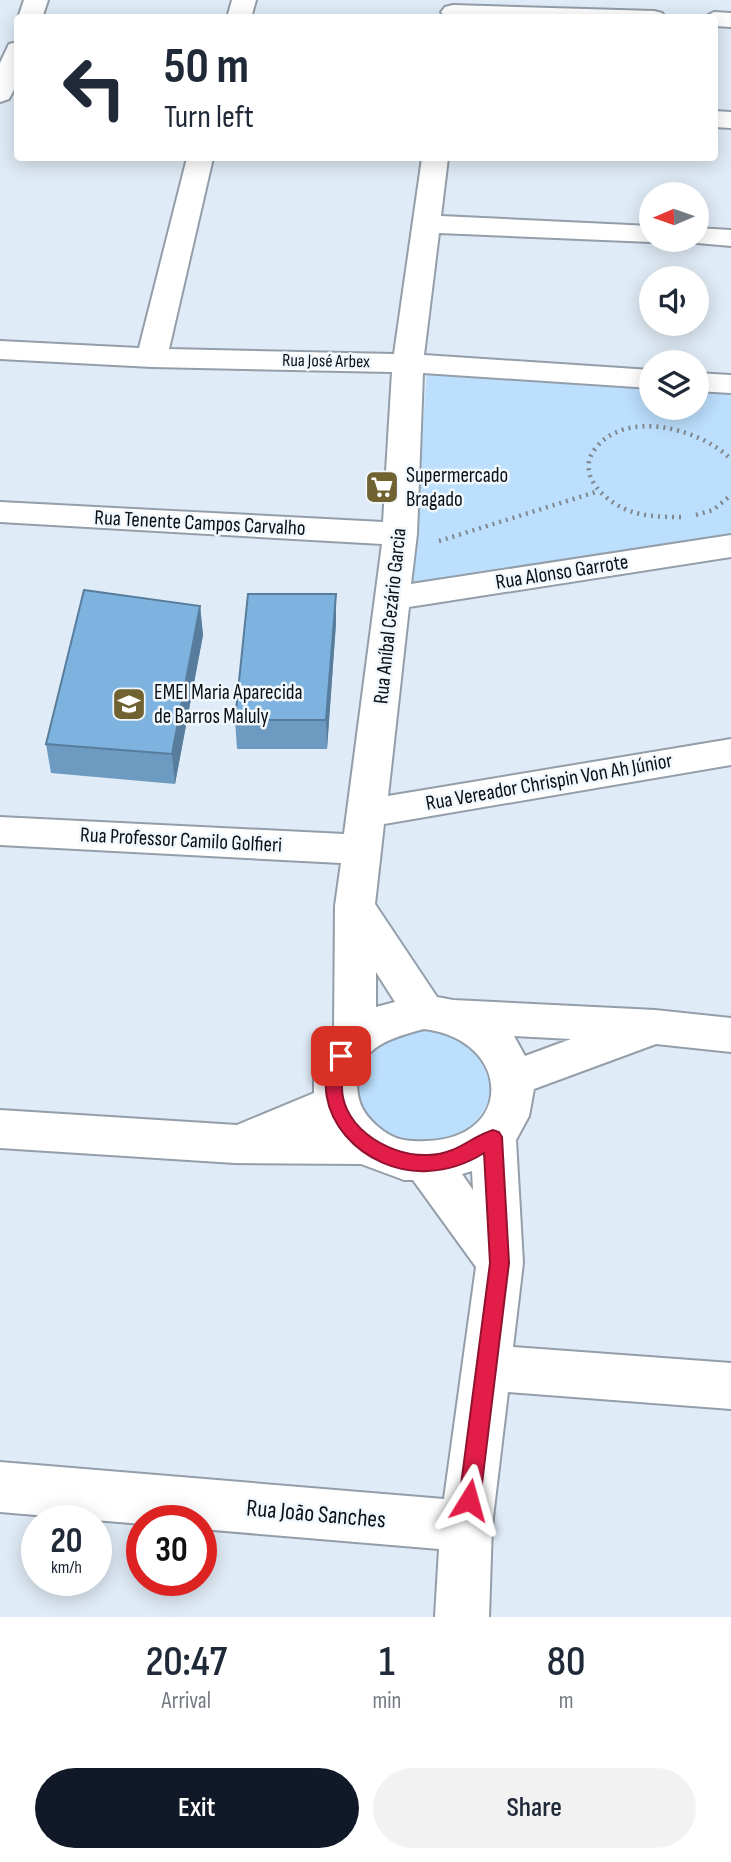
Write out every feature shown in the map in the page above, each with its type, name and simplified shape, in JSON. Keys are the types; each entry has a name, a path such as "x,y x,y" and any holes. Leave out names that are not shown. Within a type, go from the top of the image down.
{"street":[{"path":"454,10 554,14"},
{"path":"0,94 14,59"},
{"path":"152,358 199,161"},
{"name":"Rua Aníbal Cezário Garcia","path":"355,1037 355,906 399,543 408,363 435,161"},
{"path":"427,224 639,233"},
{"path":"709,237 731,238"},
{"name":"Rua José Arbex","path":"0,350 152,358 408,363 639,378"},
{"path":"709,383 731,384"},
{"name":"Rua Tenente Campos Carvalho","path":"0,512 399,543"},
{"name":"Rua Alonso Garrote","path":"393,598 731,546"},
{"name":"Rua Vereador Chrispin Von Ah Júnior","path":"365,831 731,752"},
{"name":"Rua Professor Camilo Golfieri","path":"0,831 365,831"},
{"path":"355,906 436,1014 471,1024 491,1038 505,1056 513,1077 514,1099 507,1120 493,1137 463,1156 427,1163 394,1158 366,1145 347,1126 335,1103 333,1079 341,1056 355,1037 375,1023 399,1014 436,1014 655,1027 731,1035"},
{"path":"513,1077 655,1027"},
{"path":"235,1144 335,1103"},
{"path":"0,1129 235,1144 366,1145"},
{"path":"462,1617 466,1526 500,1263 493,1137"},
{"path":"427,1163 500,1263"},
{"path":"488,1368 731,1385"},
{"name":"Rua João Sanches","path":"0,1488 466,1526"}],"path":[{"path":"731,460 714,443 676,428 631,429 611,436 596,447 588,463 588,475 599,491 616,506 636,514 658,518 691,517 713,510 731,495"},
{"path":"725,452 731,450"},
{"path":"399,543 599,491"}],"shaded area":[{"path":"427,374 639,384 639,420 709,420 709,388 731,389 731,538 409,590"},
{"path":"427,1029 458,1039 482,1059 491,1085 488,1101 475,1122 459,1133 433,1140 402,1138 379,1127 364,1110 357,1090 360,1069 372,1050 394,1036"}],"building":[{"name":"EMEI Maria Aparecida de Barros Maluly","path":"84,590 200,606 172,754 46,744"},
{"path":"248,594 336,594 326,720 235,720"}],"place":[{"name":"Supermercado Bragado","path":"382,487"},
{"name":"EMEI Maria Aparecida de Barros Maluly","path":"129,704"}],"route":[{"path":"341,1056 333,1079 335,1103 347,1126 366,1145 394,1158 427,1163 463,1156 493,1137 500,1263 469,1500"}]}
